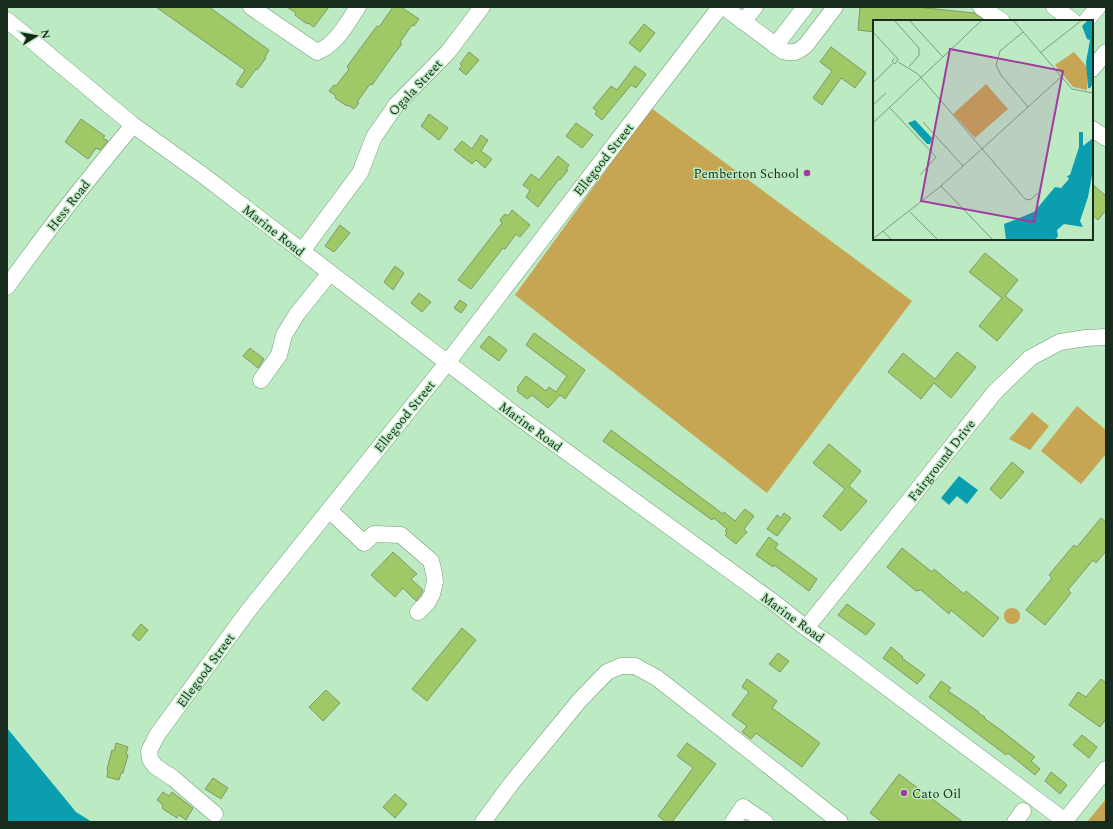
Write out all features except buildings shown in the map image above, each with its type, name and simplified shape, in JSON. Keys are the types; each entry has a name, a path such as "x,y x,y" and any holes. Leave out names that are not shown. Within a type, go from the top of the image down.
{"street":[{"path":"251,7 317,52 326,48 332,43 358,7"},
{"name":"Ogala Street","path":"302,252 360,173 374,137 396,105 448,52 482,7"},
{"name":"Ellegood Street","path":"215,814 173,778 155,766 150,760 149,751 157,736 248,611 447,363 720,7"},
{"path":"724,7 783,52 788,53 794,53 806,45 835,7"},
{"path":"743,22 755,7"},
{"path":"775,46 805,7"},
{"path":"981,7 1000,20"},
{"path":"1054,7 1073,20"},
{"path":"1087,20 1098,7"},
{"name":"Marine Road","path":"7,20 132,125 204,176 513,413 776,604 806,628 825,640 1064,821"},
{"path":"1093,68 1106,52"},
{"name":"Hess Road","path":"7,287 84,183 132,125"},
{"path":"1093,130 1106,138"},
{"path":"262,380 279,354 284,335 297,314 330,273"},
{"name":"Fairground Drive","path":"806,628 994,393 1030,358 1060,342 1106,337"},
{"path":"329,510 364,543 374,534 401,535 431,560 434,573 432,594 428,602 418,612"},
{"path":"483,822 511,784 579,701 606,672 621,666 635,666 657,678 840,822"},
{"path":"1064,821 1106,769"},
{"path":"733,822 743,807 765,822"}],"shaded area":[{"path":"651,108 912,301 767,493 515,295"},
{"path":"1077,406 1106,430 1106,454 1081,484 1041,451"},
{"path":"1032,412 1049,426 1030,450 1009,439"},
{"path":"1012,608 1018,610 1020,616 1018,622 1012,624 1006,622 1004,616 1006,610"},
{"path":"1106,799 1106,822 1087,822"}],"water":[{"path":"959,476 978,490 967,504 957,496 949,505 941,498"},
{"path":"7,728 76,812 92,822 7,822"}],"place":[{"name":"Pemberton School","path":"807,173"},
{"name":"Cato Oil","path":"904,793"}]}
